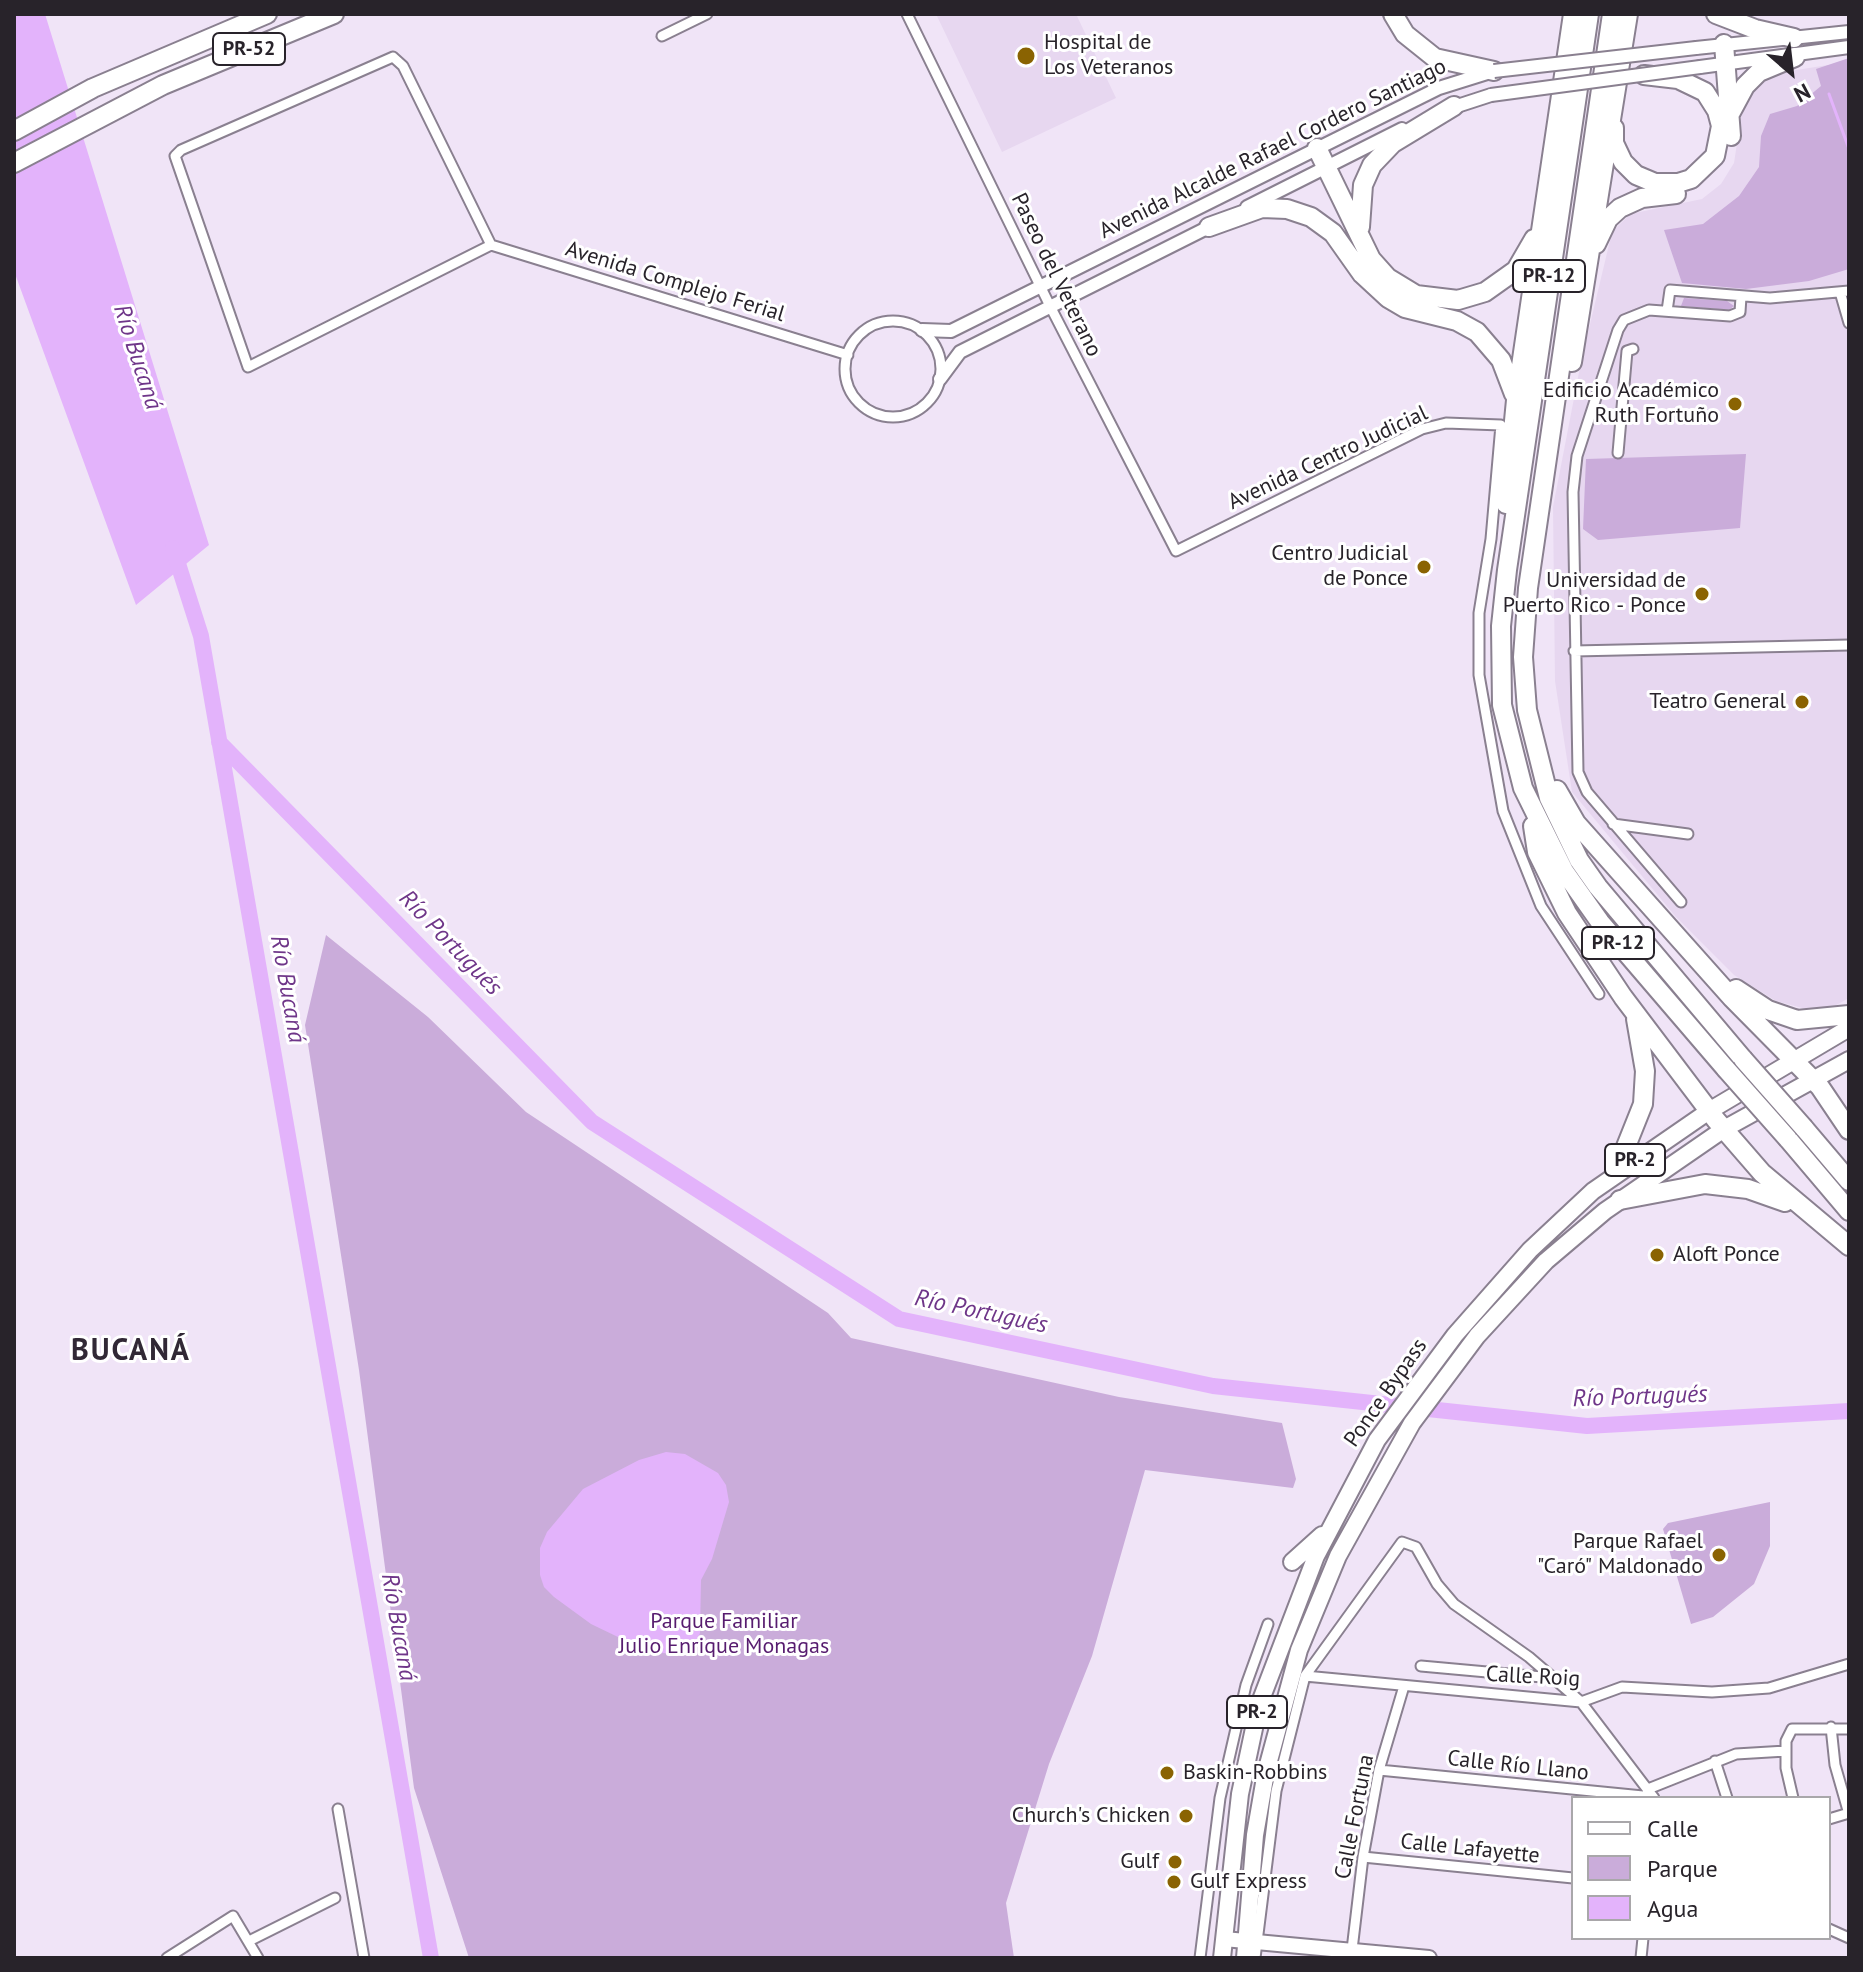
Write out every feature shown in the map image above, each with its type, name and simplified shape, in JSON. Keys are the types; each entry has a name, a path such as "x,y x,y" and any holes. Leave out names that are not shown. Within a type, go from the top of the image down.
{"highway":[{"name":"PR-52","path":"14,131 93,88 267,14"},
{"name":"PR-52","path":"14,163 163,85 334,14"},
{"path":"1393,14 1405,34 1435,58 1494,71"},
{"name":"PR-12","path":"1589,14 1511,538 1501,626 1500,682 1506,729 1529,804 1582,898 1849,1211"},
{"name":"PR-12","path":"1612,14 1524,630 1524,686 1532,738 1549,798 1579,860 1598,887 1849,1181"},
{"path":"1592,254 1591,234 1628,14"},
{"path":"1716,14 1794,38"},
{"path":"1511,538 1505,512 1516,400 1571,18"},
{"path":"1552,418 1567,387 1592,254 1603,226 1620,208 1642,198 1685,192 1711,176 1728,148 1731,112 1724,44"},
{"path":"1731,112 1745,86 1759,72 1795,57"},
{"path":"1613,99 1613,137 1623,162 1642,178 1678,183 1702,171 1715,156 1720,141 1717,111 1698,76 1678,79 1634,74"},
{"path":"1361,238 1360,198 1372,165 1393,143 1454,106"},
{"path":"1317,148 1377,267 1403,289 1432,299 1458,300 1485,292 1509,277 1541,226"},
{"path":"1209,227 1262,208 1287,209 1311,217 1333,233 1362,274 1388,298 1405,308 1457,321 1477,332 1501,360 1516,400"},
{"path":"1532,738 1576,823 1694,956 1813,1080 1849,1130"},
{"path":"1529,804 1537,852 1567,913 1634,1012 1709,1111 1762,1173 1849,1246"},
{"path":"1694,956 1768,1010 1797,1020 1849,1015"},
{"path":"1615,1174 1643,1104 1645,1071 1634,1012"},
{"name":"Ponce Bypass","path":"1222,1958 1237,1761 1272,1665 1330,1528 1352,1483 1401,1406 1455,1335 1530,1250 1615,1174 1709,1111 1849,1028"},
{"name":"Ponce Bypass","path":"1249,1947 1255,1835 1266,1772 1291,1679 1314,1611 1374,1485 1412,1423 1477,1336 1546,1261 1620,1200 1724,1129 1849,1060"},
{"path":"1620,1200 1677,1188 1728,1185 1769,1195 1812,1216"},
{"path":"1292,1562 1330,1528"}],"main road":[{"path":"1224,1939 1249,1947 1429,1958"}],"street":[{"path":"662,36 707,14"},
{"name":"Paseo del Veterano","path":"907,14 1050,306 1176,551"},
{"name":"Avenida Alcalde Rafael Cordero Santiago","path":"922,330 951,331 1439,88 1494,71 1849,32"},
{"path":"1698,76 1727,65 1849,47"},
{"path":"393,57 403,66 491,245 248,367 175,156 181,150 393,57"},
{"name":"Avenida Alcalde Rafael Cordero Santiago","path":"940,379 960,352 1326,166 1454,106 1491,95 1634,74"},
{"name":"Avenida Complejo Ferial","path":"491,245 848,355"},
{"path":"1849,283 1844,291 1849,323"},
{"path":"1667,311 1670,290 1770,298 1844,291"},
{"path":"1681,902 1587,792 1578,772 1573,492 1577,456 1624,320 1649,310 1730,316 1740,312 1741,297"},
{"path":"897,321 922,330 938,352 940,379 933,395 920,408 904,416 886,416 861,405 850,390 846,373 848,355 863,332 879,324 897,321"},
{"path":"1611,351 1630,350 1618,453"},
{"name":"Avenida Centro Judicial","path":"1176,551 1422,429 1446,423 1501,425 1491,539 1479,613 1479,675 1503,811 1541,906 1599,994"},
{"path":"1574,651 1849,645"},
{"path":"1613,824 1688,834"},
{"path":"1255,1958 1249,1947 1276,1791 1305,1676 1402,1542 1416,1547 1437,1584 1454,1604 1556,1678 1581,1702 1651,1795 1715,1761 1736,1754 1786,1751"},
{"path":"1200,1958 1220,1798 1237,1761 1246,1685 1268,1624"},
{"name":"Calle Roig","path":"1305,1676 1581,1702 1622,1687 1712,1692 1769,1688 1849,1664"},
{"path":"1421,1666 1556,1678"},
{"name":"Calle Fortuna","path":"1352,1954 1363,1857 1379,1770 1404,1686"},
{"path":"1831,1727 1835,1765 1849,1814"},
{"path":"1793,1796 1786,1768 1786,1751 1792,1729 1849,1729"},
{"path":"1715,1761 1726,1796"},
{"name":"Calle Río Llano","path":"1379,1770 1651,1795"},
{"path":"338,1809 364,1958"},
{"name":"Calle Lafayette","path":"1363,1857 1571,1878"},
{"path":"249,1941 335,1898"},
{"path":"167,1958 233,1916 258,1958"}],"shaded area":[{"name":"Hospital de Los Veteranos","path":"936,14 1076,14 1116,98 1002,152"},
{"name":"Universidad de Puerto Rico - Ponce","path":"1828,65 1849,67 1849,998 1831,1008 1806,1009 1776,1001 1734,975 1676,917 1572,792 1555,681 1553,507 1581,362 1612,232 1630,214 1702,199 1721,184 1734,163 1743,104 1765,75"}],"green space":[{"path":"1849,58 1849,269 1809,281 1746,289 1682,283 1664,230 1703,224 1739,196 1759,167 1761,136 1770,114 1797,106 1821,86 1816,69"},
{"path":"1684,298 1727,301 1734,306 1729,310 1681,306"},
{"path":"1746,454 1740,528 1598,540 1583,529 1586,459"},
{"name":"Parque Familiar Julio Enrique Monagas","path":"326,935 428,1017 526,1112 828,1313 851,1338 1119,1397 1282,1423 1296,1479 1293,1488 1145,1470 1092,1656 1049,1764 1006,1903 1014,1958 469,1958 414,1788 359,1370 305,1025"},
{"name":"Parque Rafael \"Caró\" Maldonado","path":"1770,1502 1770,1546 1754,1584 1713,1617 1691,1624 1663,1529 1668,1523"}],"water":[{"name":"Río Bucaná","path":"14,14 45,14 209,545 136,605 14,271"},
{"path":"666,1452 685,1454 718,1473 726,1485 729,1502 712,1559 701,1580 700,1633 696,1643 679,1655 647,1651 591,1624 554,1597 544,1587 540,1575 540,1548 547,1532 583,1489 639,1460"}],"waterway":[{"path":"1829,94 1849,149"},
{"name":"Río Bucaná","path":"173,548 201,636 431,1958"},
{"name":"Río Portugués","path":"219,742 592,1122 899,1319 1213,1386 1587,1426 1849,1411"}],"place":[{"name":"Hospital de Los Veteranos","path":"1026,56"},
{"name":"Edificio Académico Ruth Fortuño","path":"1735,404"},
{"name":"Centro Judicial de Ponce","path":"1424,567"},
{"name":"Universidad de Puerto Rico - Ponce","path":"1702,594"},
{"name":"Teatro General","path":"1802,702"},
{"name":"Aloft Ponce","path":"1657,1255"},
{"name":"Parque Rafael \"Caró\" Maldonado","path":"1719,1555"},
{"name":"Baskin-Robbins","path":"1167,1773"},
{"name":"Church's Chicken","path":"1186,1816"},
{"name":"Gulf","path":"1175,1862"},
{"name":"Gulf Express","path":"1174,1882"}],"district":[{"name":"BUCANÁ","path":"131,1351"}]}
